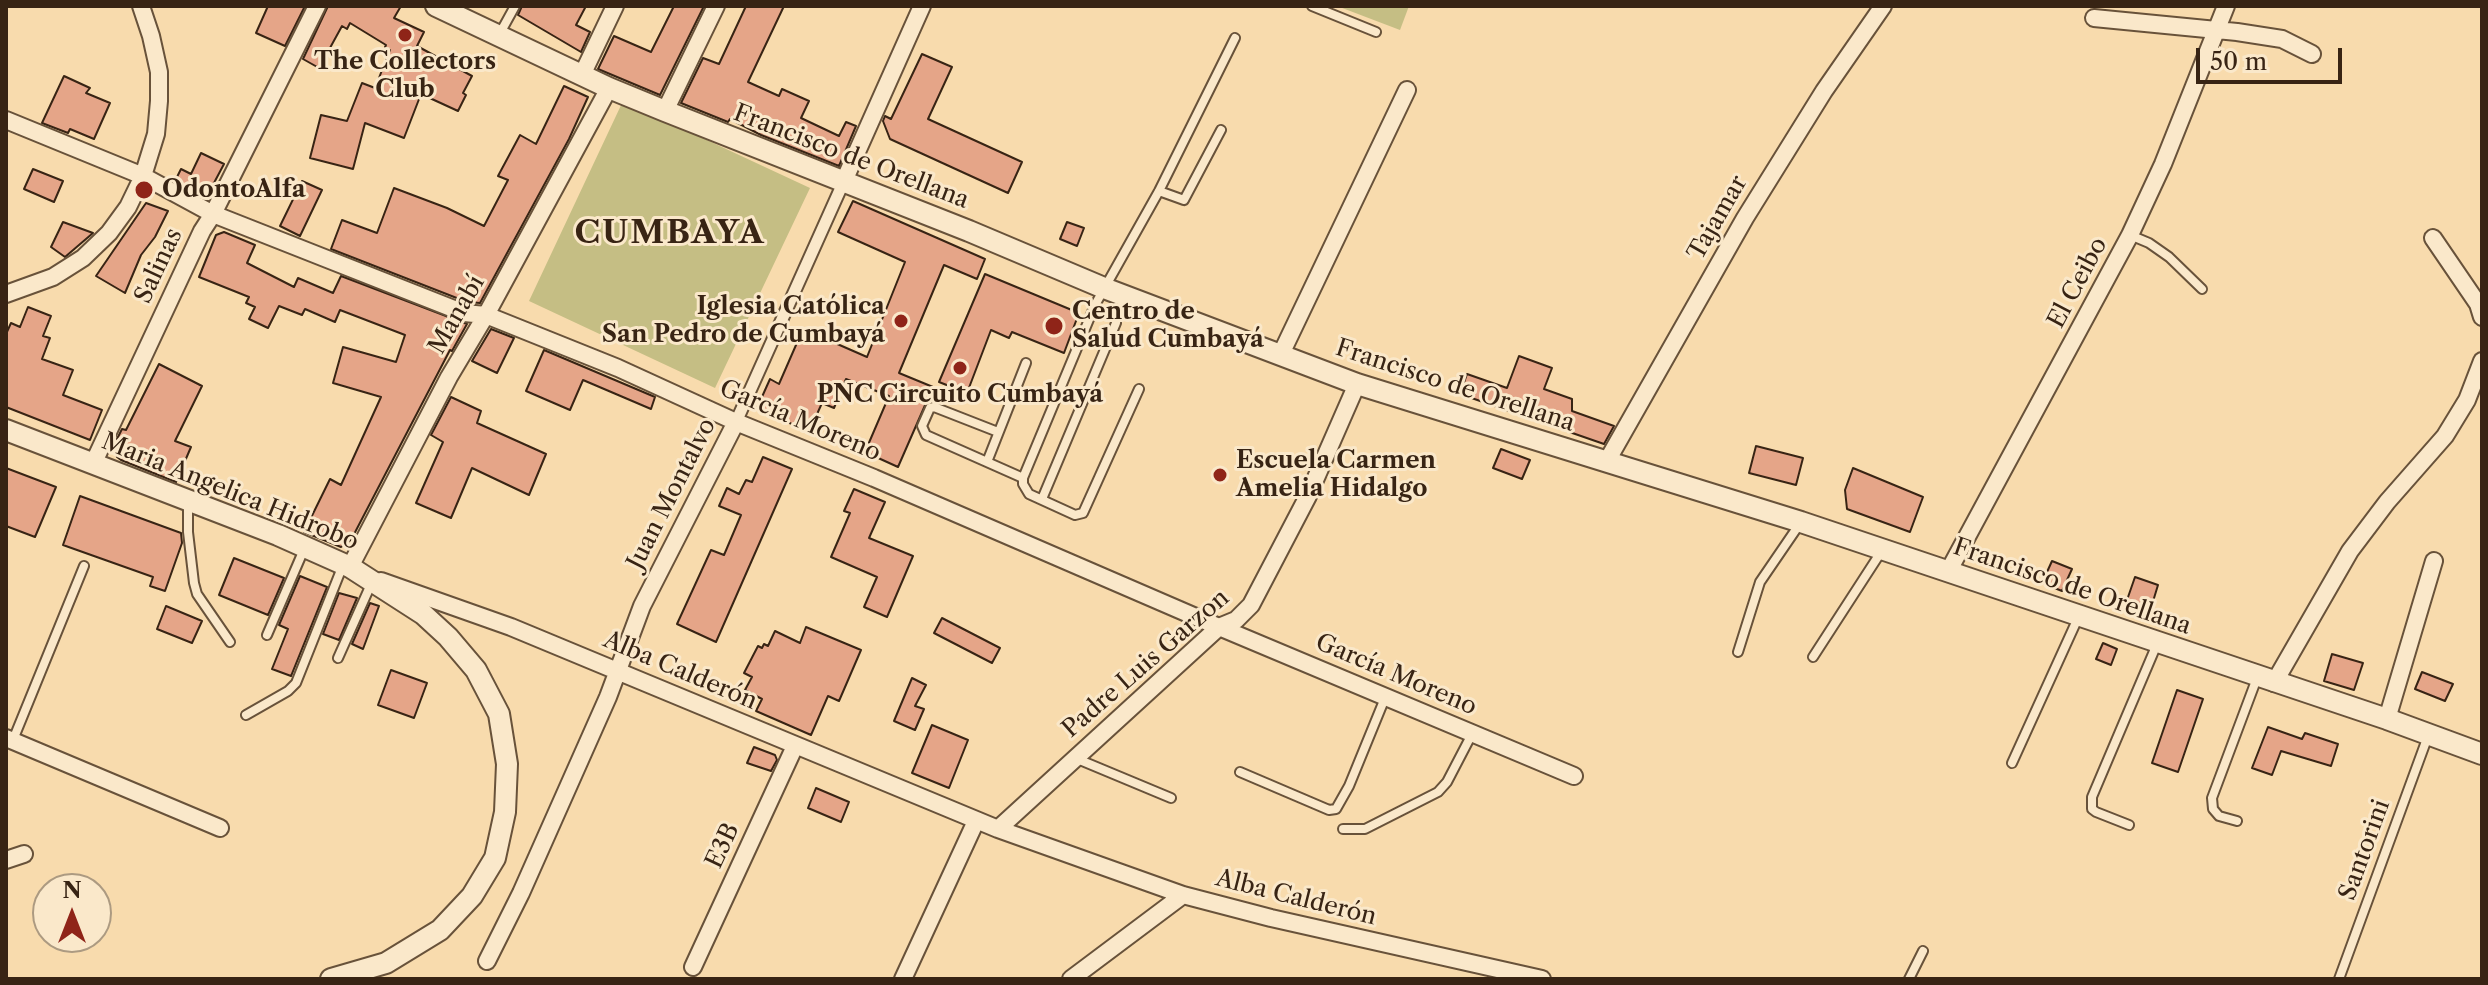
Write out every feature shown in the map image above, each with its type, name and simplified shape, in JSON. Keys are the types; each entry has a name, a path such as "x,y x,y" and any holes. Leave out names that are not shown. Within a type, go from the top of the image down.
{"street":[{"path":"6,294 53,277 83,258 109,233 128,207 143,176 156,134 159,72 141,6"},
{"name":"Salinas","path":"93,464 202,231 317,6"},
{"name":"Francisco de Orellana","path":"436,6 609,88 665,111 1104,288 1357,384 1801,522 2266,681 2387,719 2482,754"},
{"path":"582,75 615,6"},
{"path":"665,111 716,6"},
{"name":"Juan Montalvo","path":"487,961 521,893 619,670 642,606 736,422 922,6"},
{"name":"Tajamar","path":"1607,461 1745,218 1824,91 1883,6"},
{"name":"El Ceibo","path":"1948,572 2130,235 2163,164 2226,6"},
{"path":"2094,18 2216,29 2282,39 2312,54"},
{"name":"Manabí","path":"357,571 449,377 609,88"},
{"path":"1281,354 1407,90"},
{"name":"García Moreno","path":"6,120 143,176 213,214 464,313 486,315 618,368 736,422 1574,776"},
{"path":"2433,238 2478,304 2482,317"},
{"path":"2266,681 2359,538 2445,436 2467,400 2482,361"},
{"name":"Padre Luis Garzon","path":"998,829 1219,627 1236,620 1251,605 1308,496 1357,384"},
{"name":"Maria Angelica Hidrobo","path":"6,430 305,546 357,571 423,614 476,670 499,714 507,764 505,812 495,858 472,896 440,930 386,963 331,979"},
{"path":"2387,719 2434,561"},
{"name":"Alba Calderón","path":"357,571 619,670 976,821 1183,895 1542,979"},
{"path":"9,740 220,828"},
{"name":"E3B","path":"693,967 795,746"},
{"path":"903,979 976,821"},
{"path":"6,860 24,854"},
{"path":"1071,979 1183,895"}],"lane":[{"path":"499,36 515,6"},
{"path":"1312,6 1376,32"},
{"path":"1139,389 1083,513 1075,515 1025,489 1023,478 1104,288 1159,191 1235,38"},
{"path":"1159,191 1184,200 1221,130"},
{"path":"2130,235 2169,257 2202,289"},
{"path":"1042,499 1116,323"},
{"path":"987,462 1026,363"},
{"path":"998,432 934,407 930,408 922,426 926,435 1023,478"},
{"path":"188,501 189,544 197,594 230,642"},
{"path":"1738,652 1760,582 1801,522"},
{"path":"267,635 305,546"},
{"path":"1813,657 1882,551"},
{"path":"9,740 84,566"},
{"path":"338,658 357,571"},
{"path":"246,715 288,691 296,683 357,571"},
{"path":"2012,763 2079,616"},
{"path":"2129,825 2092,809 2092,797 2157,643"},
{"path":"2237,821 2219,816 2213,809 2212,798 2266,681"},
{"path":"1240,772 1329,810 1336,809 1349,786 1386,697"},
{"path":"1343,829 1365,829 1438,792 1447,782 1473,733"},
{"name":"Santorini","path":"2339,979 2428,735"},
{"path":"1075,757 1171,798"},
{"path":"1909,979 1923,951"}],"shaded area":[{"path":"1337,6 1409,6 1400,30"},
{"path":"623,101 810,188 715,388 529,301"}],"building":[{"path":"268,6 305,6 285,46 256,33"},
{"path":"328,6 401,6 394,18 424,32 417,46 472,76 458,111 421,94 404,138 365,123 353,169 310,158 321,115 347,121 362,83 375,88 390,50 350,23 347,29 342,26 319,68 303,59"},
{"path":"522,6 586,6 576,25 590,32 581,52 518,15"},
{"path":"674,6 704,6 660,95 598,69 614,36 651,52"},
{"path":"746,6 784,6 748,82 779,96 782,89 809,101 801,118 839,136 846,122 856,126 839,166 761,135 730,119 728,122 681,103 703,58 719,64"},
{"path":"922,54 952,67 928,119 1022,162 1008,193 890,139 883,121 885,116 891,119"},
{"path":"64,76 90,88 86,93 110,103 94,139 70,129 68,133 42,123"},
{"path":"564,86 588,97 569,139 480,303 467,302 331,249 342,220 377,233 394,188 484,226 508,180 498,176 520,135 536,144"},
{"path":"201,153 224,164 206,198 175,181 181,169 191,174"},
{"path":"33,169 63,181 54,202 24,189"},
{"path":"302,181 322,190 300,236 280,226"},
{"path":"853,201 985,259 977,279 944,265 899,373 933,387 898,467 865,452 889,396 846,379 834,408 822,403 809,432 757,408 770,379 779,384 803,329 867,357 905,262 838,232"},
{"path":"146,203 168,211 155,237 141,255 125,293 96,276"},
{"path":"63,222 93,233 65,257 51,247"},
{"path":"1067,222 1084,228 1077,246 1060,239"},
{"path":"224,232 255,245 247,263 294,287 298,278 333,293 341,276 467,324 450,350 351,540 341,547 304,532 330,479 341,485 381,397 333,383 343,347 396,362 405,335 340,310 335,322 305,309 302,315 279,306 268,328 249,319 255,307 246,303 249,297 199,277 216,235"},
{"path":"985,274 1079,313 1064,353 1012,332 1009,338 991,330 967,393 939,382"},
{"path":"28,307 51,316 43,336 50,338 42,359 73,370 63,395 102,410 90,440 6,407 6,334 11,323 20,327"},
{"path":"491,329 514,338 497,373 472,361"},
{"path":"544,350 655,397 651,409 583,380 570,410 526,391"},
{"path":"1519,356 1552,368 1544,389 1572,399 1572,411 1614,426 1604,444 1460,394 1467,374 1507,388"},
{"path":"159,364 202,386 175,441 191,447 176,482 117,457 115,443 122,429 126,430"},
{"path":"451,397 481,411 477,423 546,454 529,495 472,468 451,518 416,503 443,442 431,435"},
{"path":"1756,446 1803,458 1796,485 1749,473"},
{"path":"1501,449 1530,460 1522,479 1493,468"},
{"path":"763,457 792,469 716,642 677,624 711,550 724,555 741,515 719,506 727,488 739,494 746,480 752,482"},
{"path":"6,468 56,487 35,537 6,526"},
{"path":"1853,468 1923,497 1910,532 1847,509 1845,490"},
{"path":"854,489 885,502 869,538 913,556 887,617 864,607 877,577 831,557 850,513 844,511"},
{"path":"80,496 181,533 182,543 165,591 150,586 153,577 63,545"},
{"path":"234,558 284,578 268,615 219,595"},
{"path":"2052,561 2072,569 2062,591 2042,583"},
{"path":"300,576 327,587 291,676 272,669 288,629 279,625"},
{"path":"2135,577 2158,585 2151,608 2127,600"},
{"path":"339,593 357,598 339,640 323,634"},
{"path":"370,603 379,606 363,649 352,644"},
{"path":"166,606 202,621 192,643 157,629"},
{"path":"942,618 1000,648 992,663 934,633"},
{"path":"806,627 861,650 839,701 828,696 811,735 756,711 762,699 745,690 752,677 744,673 758,646 768,646 775,631 800,643"},
{"path":"2103,643 2117,649 2111,665 2096,659"},
{"path":"2332,654 2363,663 2354,690 2324,681"},
{"path":"391,670 427,683 414,718 378,705"},
{"path":"2422,672 2453,684 2445,701 2415,689"},
{"path":"912,678 926,685 915,706 924,709 915,730 894,721"},
{"path":"2177,690 2203,699 2178,772 2152,763"},
{"path":"932,725 968,740 949,788 912,773"},
{"path":"2268,727 2302,739 2305,733 2338,744 2331,766 2281,751 2272,775 2252,768"},
{"path":"754,747 775,755 777,760 771,771 747,763"},
{"path":"816,788 849,802 841,822 808,808"}],"place":[{"name":"The Collectors Club","path":"405,35"},
{"name":"OdontoAlfa","path":"144,190"},
{"name":"Iglesia Católica San Pedro de Cumbayá","path":"901,321"},
{"name":"Centro de Salud Cumbayá","path":"1054,326"},
{"name":"PNC Circuito Cumbayá","path":"960,368"},
{"name":"Escuela Carmen Amelia Hidalgo","path":"1220,475"}],"district":[{"name":"CUMBAYA","path":"670,234"}]}
